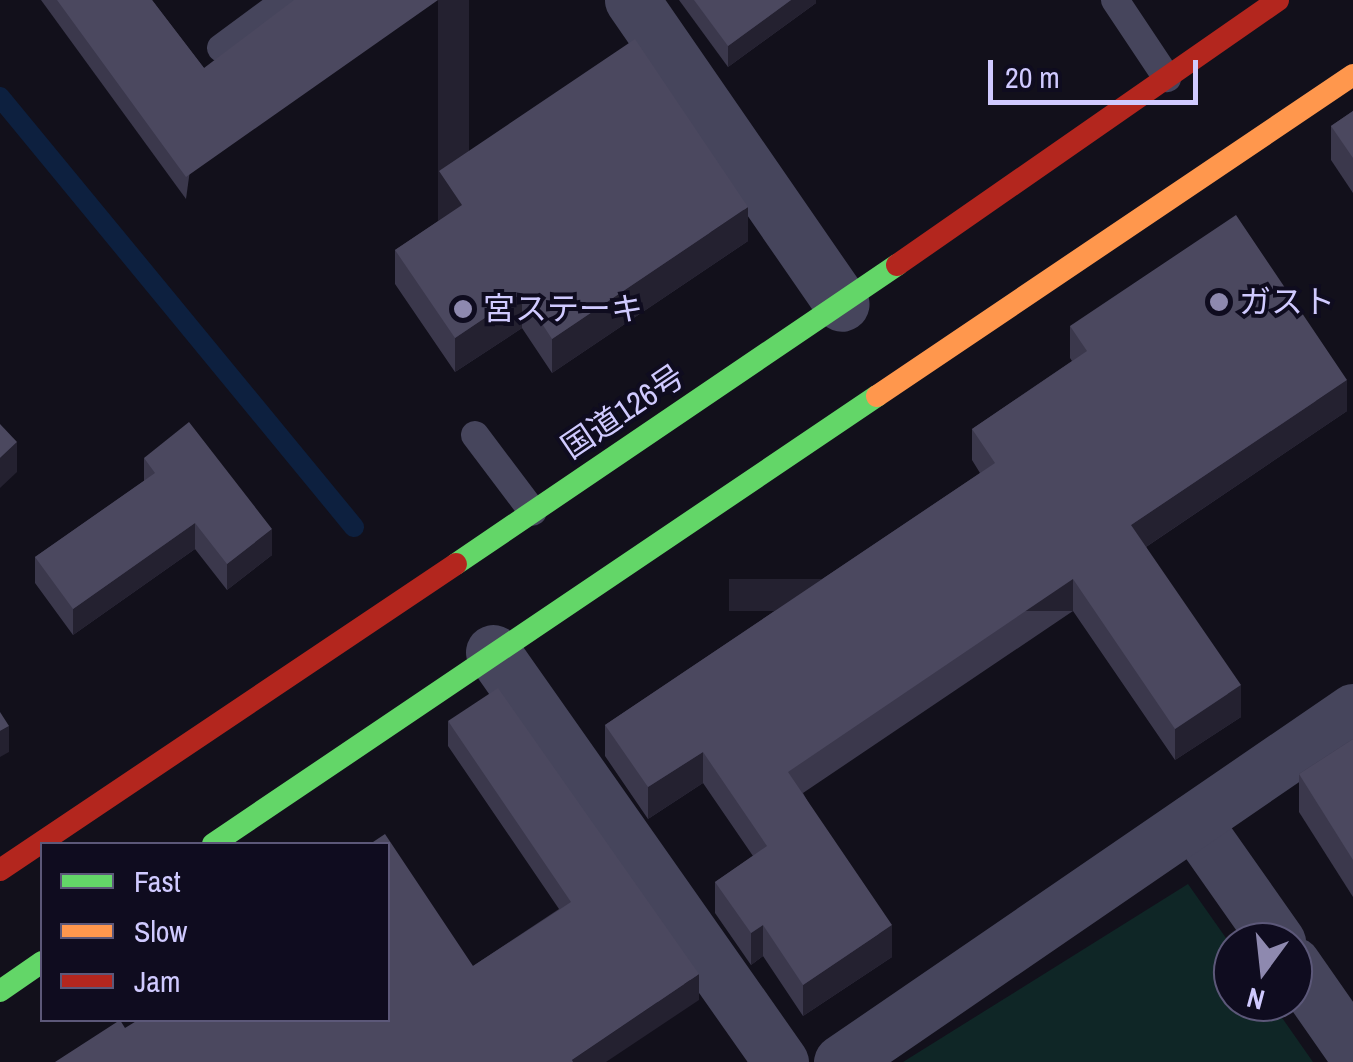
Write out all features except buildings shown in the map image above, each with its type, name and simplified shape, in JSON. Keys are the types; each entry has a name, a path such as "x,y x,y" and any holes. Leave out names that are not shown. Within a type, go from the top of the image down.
{"highway":[{"name":"国道126号","path":"42,842 842,304 1278,0"},
{"path":"216,842 1353,75"},
{"name":"国道126号","path":"0,870 40,843"},
{"path":"0,991 40,963"}],"street":[{"path":"632,0 842,304"},
{"path":"493,652 780,1062"},
{"path":"841,1062 1353,711"},
{"path":"1193,821 1264,922"},
{"path":"1313,993 1353,1050"}],"lane":[{"path":"221,48 286,0"},
{"path":"1115,0 1167,78"},
{"path":"474,436 533,512"}],"green space":[{"path":"1188,884 1215,922 1213,1022 1285,1022 1313,1062 903,1062"}],"waterway":[{"path":"0,97 354,527"}],"traffic: fast":[{"path":"456,564 897,265"},
{"path":"216,842 877,396"},
{"path":"0,991 40,963"}],"traffic: slow":[{"path":"877,396 1353,75"}],"traffic: jam":[{"path":"897,265 1278,0"},
{"path":"42,842 456,564"},
{"path":"0,870 40,843"}],"place":[{"name":"ガスト","path":"1219,302"},
{"name":"宮ステーキ","path":"463,309"}]}
